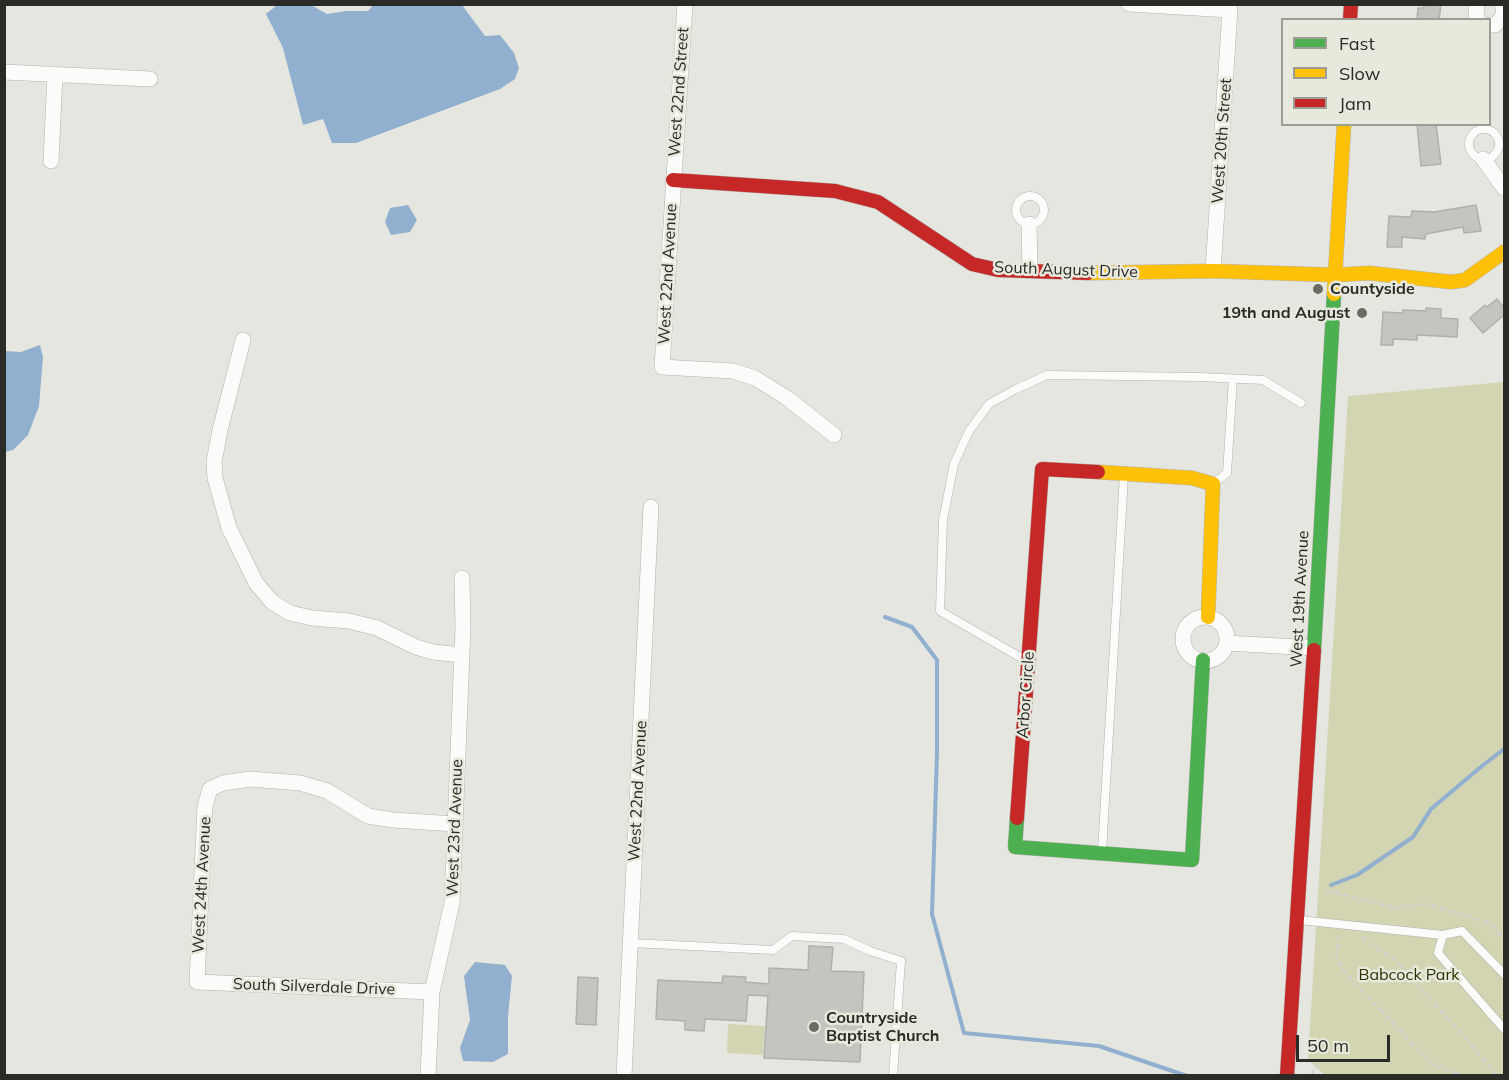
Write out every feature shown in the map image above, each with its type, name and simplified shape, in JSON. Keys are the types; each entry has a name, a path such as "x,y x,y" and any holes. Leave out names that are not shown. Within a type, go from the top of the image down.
{"street":[{"name":"West 22nd Street","path":"673,180 685,4"},
{"name":"West 20th Street","path":"1129,4 1230,10 1214,272"},
{"path":"1491,25 1499,22 1502,18 1504,10 1502,4"},
{"path":"4,72 150,79"},
{"path":"51,161 55,74"},
{"name":"West 19th Avenue","path":"1287,1076 1344,126"},
{"path":"1483,159 1504,188"},
{"name":"South August Drive","path":"673,180 835,191 878,202 972,264 998,270 1335,275 1369,273 1451,282 1466,280 1504,252"},
{"name":"West 22nd Avenue","path":"673,180 662,367 734,372 755,378 787,398 834,435"},
{"path":"1029,224 1030,271"},
{"path":"243,340 214,462 215,478 228,528 256,583 272,602 290,613 368,625 416,647 433,652 462,655"},
{"name":"Arbor Circle","path":"1203,660 1192,860 1015,847 1042,469 1192,478 1213,484"},
{"path":"1208,617 1213,484"},
{"name":"West 22nd Avenue","path":"624,1076 651,507"},
{"name":"West 23rd Avenue","path":"428,1076 432,992 452,903 462,655 462,578"},
{"path":"1201,617 1208,617 1221,623 1227,636 1227,643 1216,658 1196,659 1186,650 1184,636 1190,624 1201,617"},
{"path":"1227,643 1314,648"},
{"name":"West 24th Avenue","path":"197,982 206,806 210,789 223,783 250,779 300,783 327,791 368,816 455,824"},
{"name":"South Silverdale Drive","path":"197,982 432,992"}],"lane":[{"path":"1028,662 940,611 943,520 954,464 969,431 989,404 1047,375 1263,380 1300,403"},
{"path":"1213,484 1227,473 1233,379"},
{"path":"1102,854 1124,473"},
{"path":"1297,920 1443,936 1462,931 1504,974"},
{"path":"631,942 773,950 792,936 844,939 870,951 902,961 892,1076"},
{"path":"1443,936 1438,953 1504,1029"}],"path":[{"path":"1326,890 1395,908 1425,904 1490,923 1504,939"},
{"path":"1465,1076 1432,1065 1348,976 1336,959 1341,924 1392,957 1497,1076"},
{"path":"1312,1076 1313,1069 1319,1066"}],"green space":[{"name":"Babcock Park","path":"1504,382 1504,1075 1325,1075 1308,1060 1348,396"},
{"path":"728,1024 765,1026 763,1055 727,1053"}],"water":[{"path":"277,5 311,5 327,14 368,11 373,5 462,5 485,36 500,35 514,53 519,68 515,79 500,89 356,143 332,143 323,119 303,125 283,48 266,14"},
{"path":"408,205 417,220 410,232 391,235 385,222 390,208"},
{"path":"40,345 43,357 39,406 28,435 13,450 5,452 5,351 21,352"},
{"path":"475,962 505,965 512,976 508,1016 508,1054 493,1062 463,1061 460,1048 470,1020 464,976"}],"building":[{"path":"1424,4 1441,4 1439,18 1417,18 1418,8 1424,8"},
{"path":"1417,126 1436,126 1441,164 1421,166"},
{"path":"1476,205 1481,231 1464,233 1463,227 1426,234 1425,239 1402,237 1402,247 1387,247 1389,216 1411,217 1412,211 1434,212"},
{"path":"1497,299 1504,308 1504,315 1483,333 1470,318 1485,305 1487,307"},
{"path":"1426,308 1441,309 1441,318 1458,319 1457,337 1417,335 1417,340 1393,339 1393,345 1381,345 1383,312 1426,311"},
{"name":"Countryside Baptist Church","path":"809,946 833,947 831,971 864,972 860,1062 764,1058 768,996 748,995 746,1021 705,1019 704,1031 685,1030 685,1021 656,1019 658,980 722,983 723,976 746,977 745,982 769,984 769,968 808,970"},
{"path":"578,977 598,978 596,1025 576,1024"}],"waterway":[{"path":"885,617 912,627 937,660 937,752 932,914 964,1033 1099,1046 1187,1076"},
{"path":"1331,885 1357,875 1413,837 1431,809 1504,749"}],"traffic: fast":[{"path":"1314,650 1334,294"},
{"path":"1017,818 1015,847 1192,860 1203,660"}],"traffic: slow":[{"path":"1334,294 1344,126"},
{"path":"1088,273 1213,271 1335,275 1369,273 1451,282 1465,280 1504,252"},
{"path":"1098,472 1192,478 1213,484 1208,617"}],"traffic: jam":[{"path":"1350,18 1351,4"},
{"path":"673,180 835,191 878,202 972,264 998,270 1088,273"},
{"path":"1017,818 1042,469 1098,472"},
{"path":"1287,1076 1314,650"}],"place":[{"name":"Countyside","path":"1318,289"},
{"name":"19th and August","path":"1362,313"},
{"name":"Countryside Baptist Church","path":"814,1027"}]}
